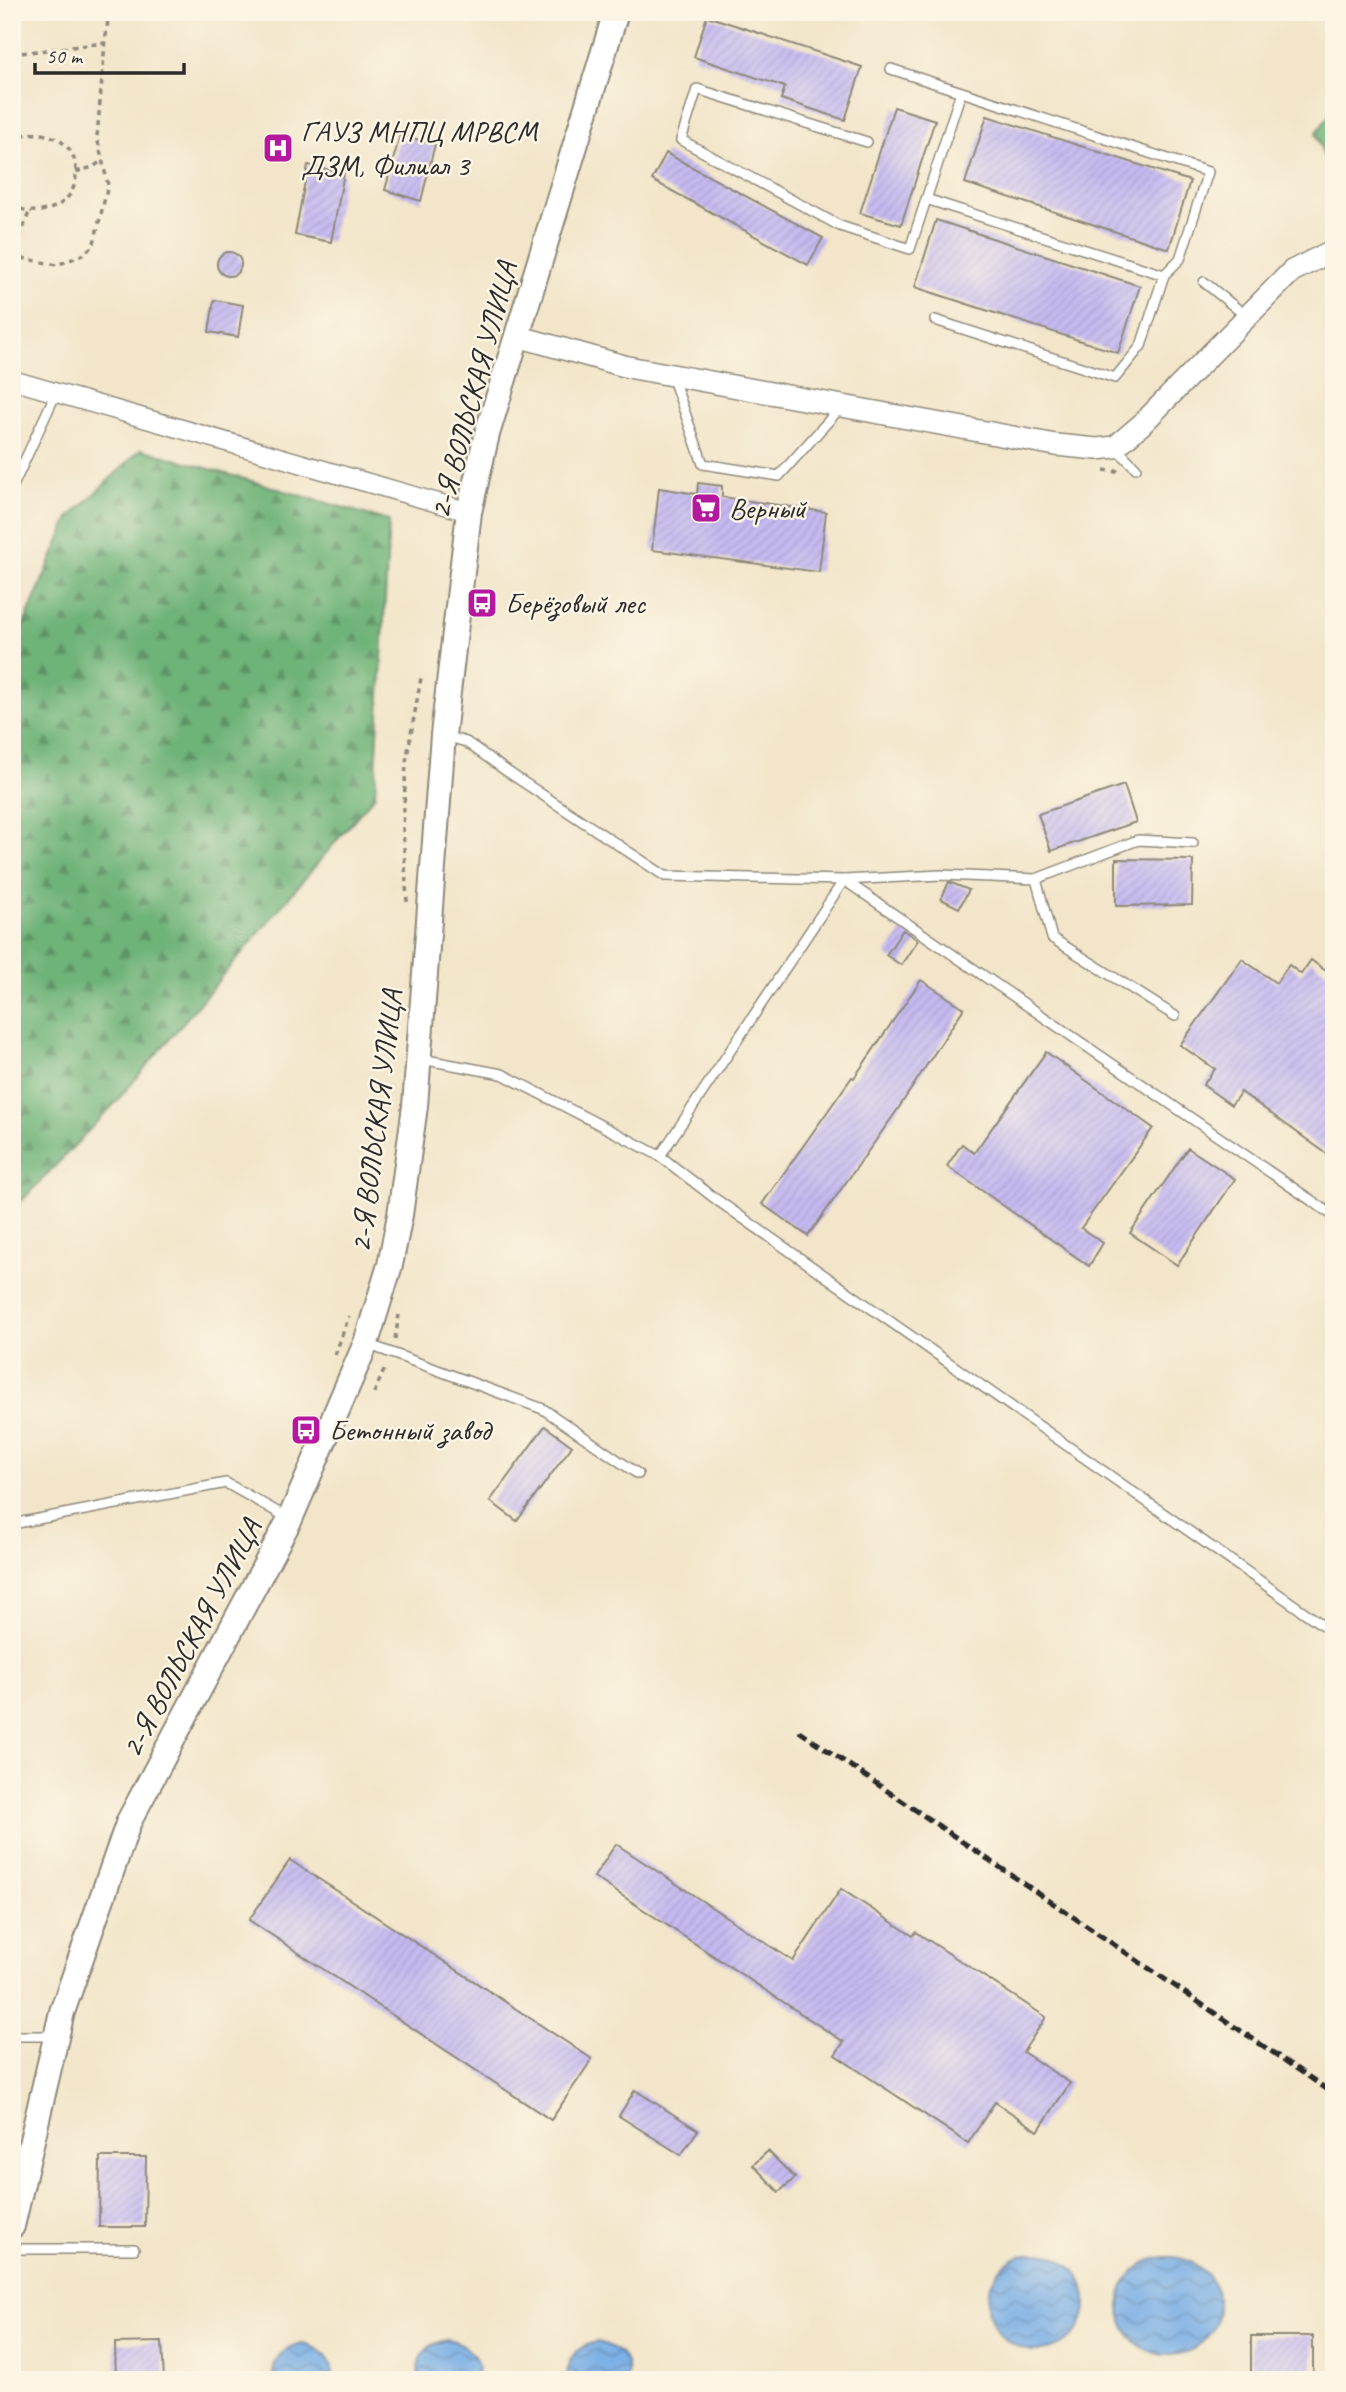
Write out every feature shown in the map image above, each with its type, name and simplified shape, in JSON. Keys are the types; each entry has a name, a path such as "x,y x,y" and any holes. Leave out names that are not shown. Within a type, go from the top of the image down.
{"main road":[{"name":"2-Я ВОЛЬСКАЯ УЛИЦА","path":"12,2226 62,2011 129,1821 290,1520 366,1343 390,1265 400,1215 420,1058 443,735 469,512 487,434 616,12"}],"street":[{"path":"517,336 628,367 1056,445 1121,453 1142,424 1292,271 1334,250"},
{"path":"12,380 469,512"}],"lane":[{"path":"891,69 1208,172 1180,259 1164,275 1141,346 1115,378 935,320"},
{"path":"867,142 697,89 681,140 840,226 910,249 961,92"},
{"path":"926,199 1164,275"},
{"path":"1204,282 1247,316"},
{"path":"671,375 703,464 779,476 842,406"},
{"path":"12,488 56,393"},
{"path":"1121,453 1136,468"},
{"path":"443,735 466,742 666,876 844,880 941,875 1036,879 1138,840 1193,843"},
{"path":"1036,879 1052,938 1175,1016"},
{"path":"660,1156 844,880"},
{"path":"844,880 1334,1216"},
{"path":"420,1058 502,1074 660,1156 717,1200 1334,1633"},
{"path":"366,1343 543,1409 638,1474"},
{"path":"12,1524 226,1483 290,1520"},
{"path":"12,2036 58,2036"},
{"path":"12,2249 134,2249"}],"path":[{"path":"12,256 57,265 85,254 94,243 108,185 97,137 109,12"},
{"path":"12,54 105,43"},
{"path":"12,139 30,132 47,133 62,141 73,155 76,172 74,186 67,198 56,208 29,212 12,205"},
{"path":"76,172 93,167 104,160"},
{"path":"12,244 22,232 29,212"},
{"path":"1102,470 1115,472 1121,453"},
{"path":"407,910 403,830 406,762 421,678"},
{"path":"331,1364 353,1305"}],"green space":[{"path":"1334,110 1334,158 1324,157 1316,133"},
{"path":"141,449 389,521 375,795 117,1101 12,1211 12,652 69,518"}],"water":[{"path":"1037,2253 1056,2257 1072,2267 1082,2283 1086,2302 1082,2321 1072,2337 1056,2347 1037,2351 1018,2347 1002,2337 992,2321 988,2302 992,2283 1002,2267 1018,2257"},
{"path":"1169,2257 1188,2261 1204,2271 1214,2287 1218,2306 1214,2325 1204,2341 1188,2351 1169,2355 1150,2351 1134,2341 1124,2325 1120,2306 1124,2287 1134,2271 1150,2261"},
{"path":"447,2340 472,2353 477,2365 476,2380 419,2380 419,2365 424,2353 433,2345"},
{"path":"597,2342 621,2354 627,2365 627,2380 568,2380 568,2366 574,2355 578,2350"},
{"path":"302,2344 315,2348 329,2360 333,2380 273,2380 274,2367 280,2356 290,2348"}],"building":[{"path":"707,16 862,67 845,120 781,99 785,87 694,57"},
{"path":"894,107 935,120 901,225 860,213"},
{"path":"987,116 1190,181 1169,249 965,183"},
{"path":"400,135 435,144 421,201 385,190"},
{"path":"666,153 823,238 808,265 652,180"},
{"path":"308,165 344,173 331,242 295,235"},
{"path":"936,220 1140,286 1118,353 915,287"},
{"path":"229,252 237,256 241,264 237,272 229,276 221,272 217,264 221,256"},
{"path":"214,300 243,305 238,337 209,332"},
{"path":"698,483 722,486 722,497 826,512 819,572 652,550 659,488 697,494"},
{"path":"1124,785 1136,822 1051,851 1038,814"},
{"path":"1116,859 1193,860 1192,905 1116,906"},
{"path":"949,882 969,890 959,908 941,899"},
{"path":"903,930 918,940 901,965 886,955"},
{"path":"1242,959 1276,983 1289,965 1301,974 1311,960 1334,977 1334,1159 1241,1092 1231,1105 1203,1085 1215,1069 1180,1045"},
{"path":"921,980 964,1008 898,1109 808,1236 762,1204"},
{"path":"1046,1052 1153,1128 1081,1228 1103,1243 1089,1266 947,1166 962,1144 974,1153"},
{"path":"1188,1148 1235,1179 1177,1265 1130,1233"},
{"path":"545,1426 572,1446 517,1521 490,1501"},
{"path":"616,1844 793,1961 841,1889 913,1936 916,1932 1046,2017 1023,2052 1070,2083 1038,2131 995,2102 968,2143 835,2055 844,2042 594,1877"},
{"path":"290,1860 592,2059 551,2120 249,1920"},
{"path":"635,2090 698,2130 681,2155 619,2116"},
{"path":"768,2151 795,2178 779,2192 753,2165"},
{"path":"100,2157 146,2157 145,2227 99,2227"},
{"path":"1251,2336 1313,2336 1313,2380 1251,2380"},
{"path":"162,2342 164,2380 116,2380 115,2343"}],"railway":[{"path":"799,1731 1334,2094"}],"place":[{"name":"ГАУЗ МНПЦ МРВСМ ДЗМ, Филиал 3","path":"278,148"},
{"name":"Верный","path":"706,508"},
{"name":"Берёзовый лес","path":"482,603"},
{"name":"Бетонный завод","path":"306,1430"}]}
